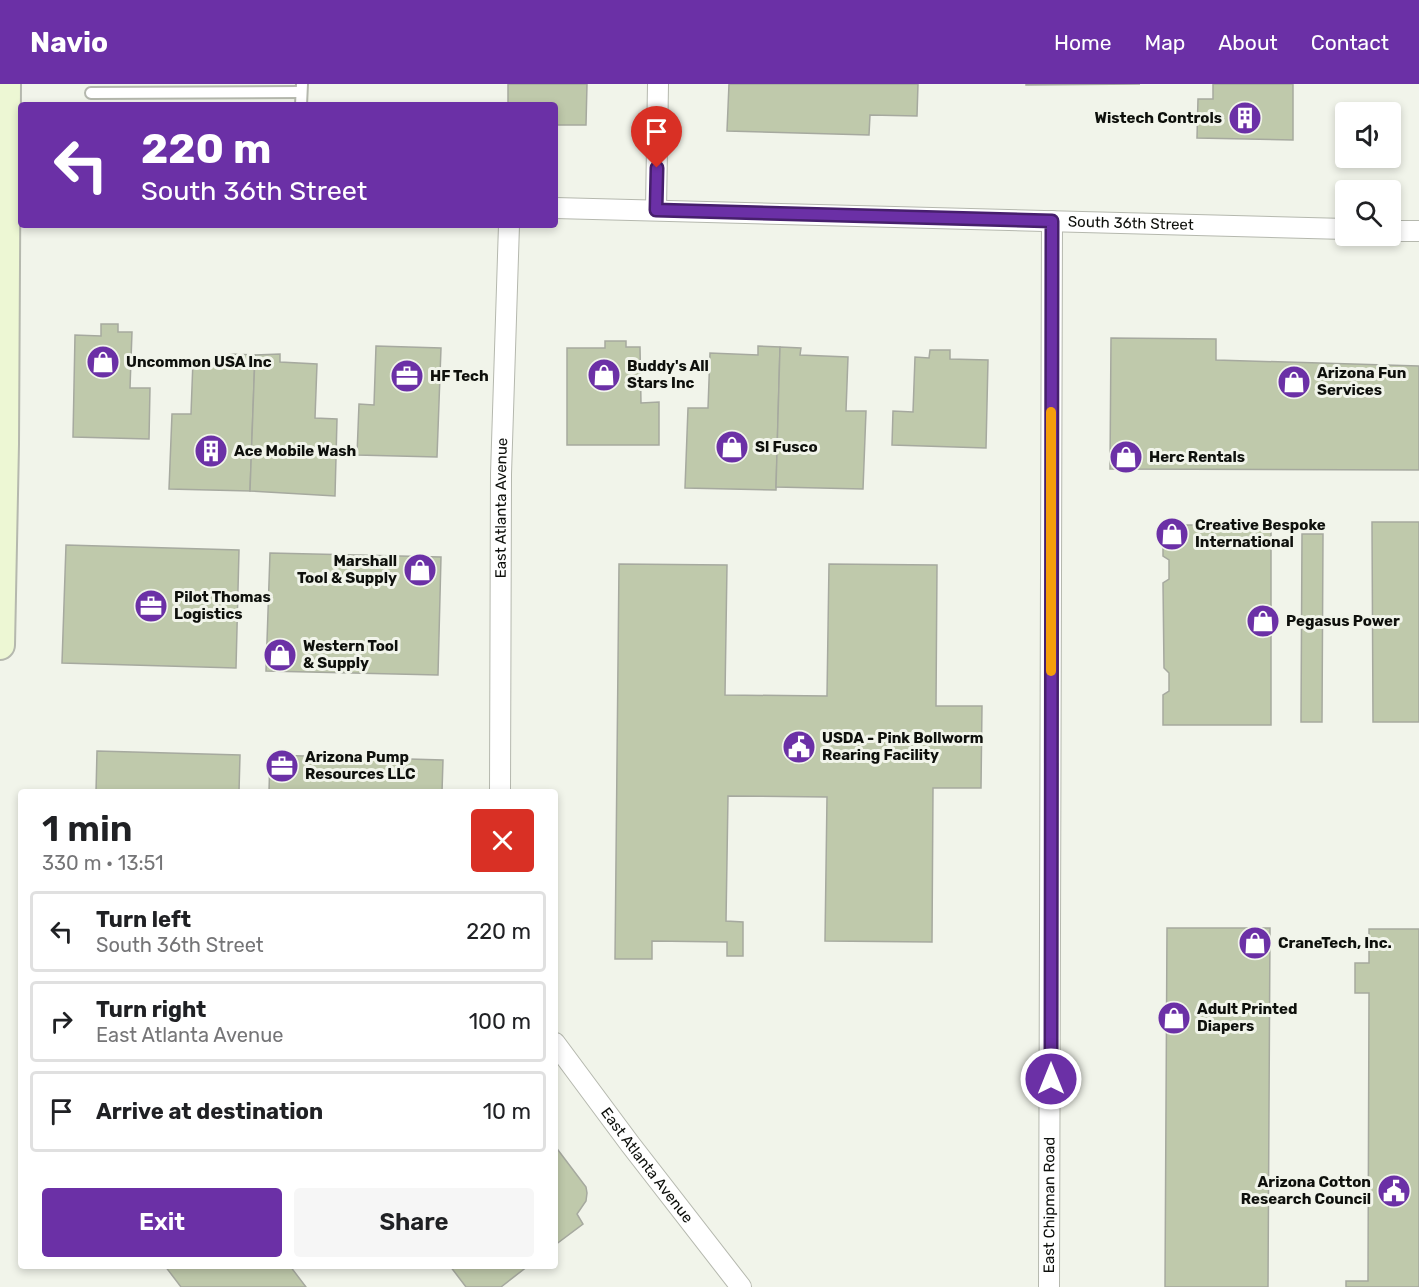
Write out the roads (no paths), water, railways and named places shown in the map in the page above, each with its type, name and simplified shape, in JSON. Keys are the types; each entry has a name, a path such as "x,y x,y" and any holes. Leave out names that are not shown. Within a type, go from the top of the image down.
{"street":[{"path":"0,645 13,192 6,84"},
{"path":"656,210 658,84"},
{"name":"South 36th Street","path":"558,208 1335,229"},
{"name":"East Chipman Road","path":"1049,1287 1052,221"},
{"name":"East Atlanta Avenue","path":"500,789 501,474 509,228"},
{"path":"1401,231 1419,231"},
{"name":"East Atlanta Avenue","path":"558,1047 741,1287"}],"lane":[{"path":"91,93 301,88"}],"place":[{"name":"Wistech Controls","path":"1245,118"},
{"name":"Uncommon USA Inc","path":"103,362"},
{"name":"Buddy's All Stars Inc","path":"604,375"},
{"name":"HF Tech","path":"407,376"},
{"name":"Arizona Fun Services","path":"1294,382"},
{"name":"Sl Fusco","path":"732,447"},
{"name":"Ace Mobile Wash","path":"211,451"},
{"name":"Herc Rentals","path":"1126,457"},
{"name":"Creative Bespoke International","path":"1172,534"},
{"name":"Marshall Tool & Supply","path":"420,570"},
{"name":"Pilot Thomas Logistics","path":"151,606"},
{"name":"Pegasus Power","path":"1263,621"},
{"name":"Western Tool & Supply","path":"280,655"},
{"name":"USDA - Pink Bollworm Rearing Facility","path":"799,747"},
{"name":"Arizona Pump Resources LLC","path":"282,766"},
{"name":"CraneTech, Inc.","path":"1255,943"},
{"name":"Adult Printed Diapers","path":"1174,1018"},
{"name":"Arizona Cotton Research Council","path":"1394,1191"}]}
